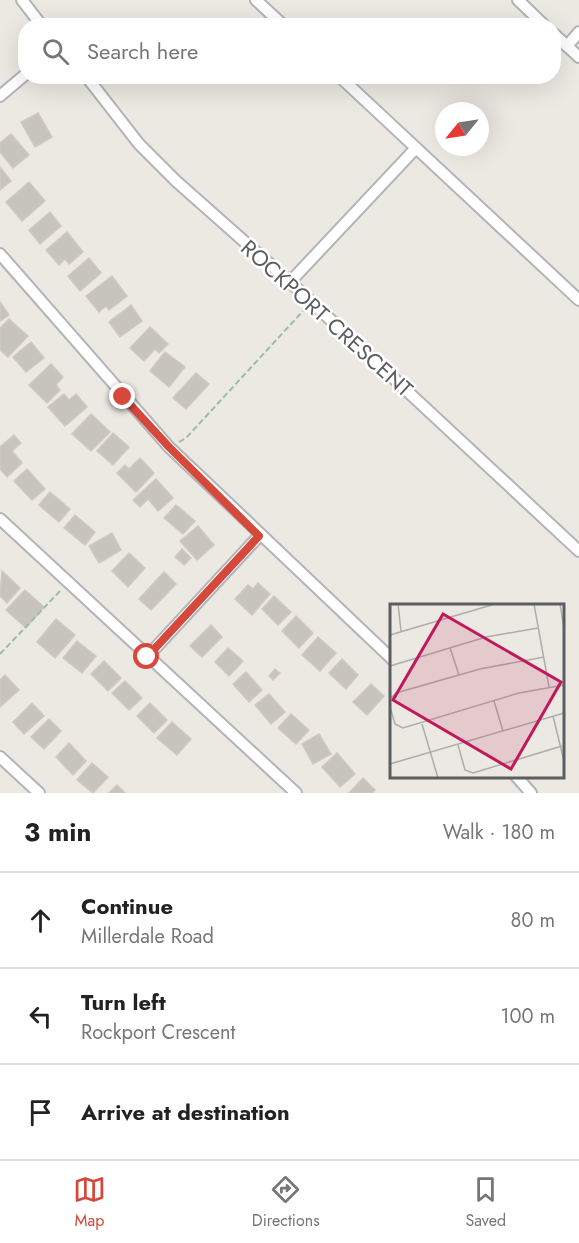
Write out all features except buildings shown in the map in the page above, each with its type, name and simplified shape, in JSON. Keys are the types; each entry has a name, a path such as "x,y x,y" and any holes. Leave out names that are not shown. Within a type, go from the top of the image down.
{"street":[{"path":"22,0 36,18"},
{"path":"256,0 275,18"},
{"path":"518,0 537,18"},
{"path":"567,46 579,32"},
{"path":"561,40 579,57"},
{"path":"0,96 18,81"},
{"name":"ROCKPORT CRESCENT","path":"92,84 140,144 176,181 312,302 579,551"},
{"path":"348,84 579,300"},
{"path":"290,282 416,148"},
{"path":"0,254 169,447 259,536 390,657"},
{"path":"0,519 296,793"},
{"path":"147,657 259,536"},
{"path":"0,757 39,793"},
{"path":"517,778 531,793"}],"path":[{"path":"169,447 186,438 312,302"},
{"path":"0,654 69,583"}],"route":[{"path":"123,397 169,447 259,536 147,657"}]}
